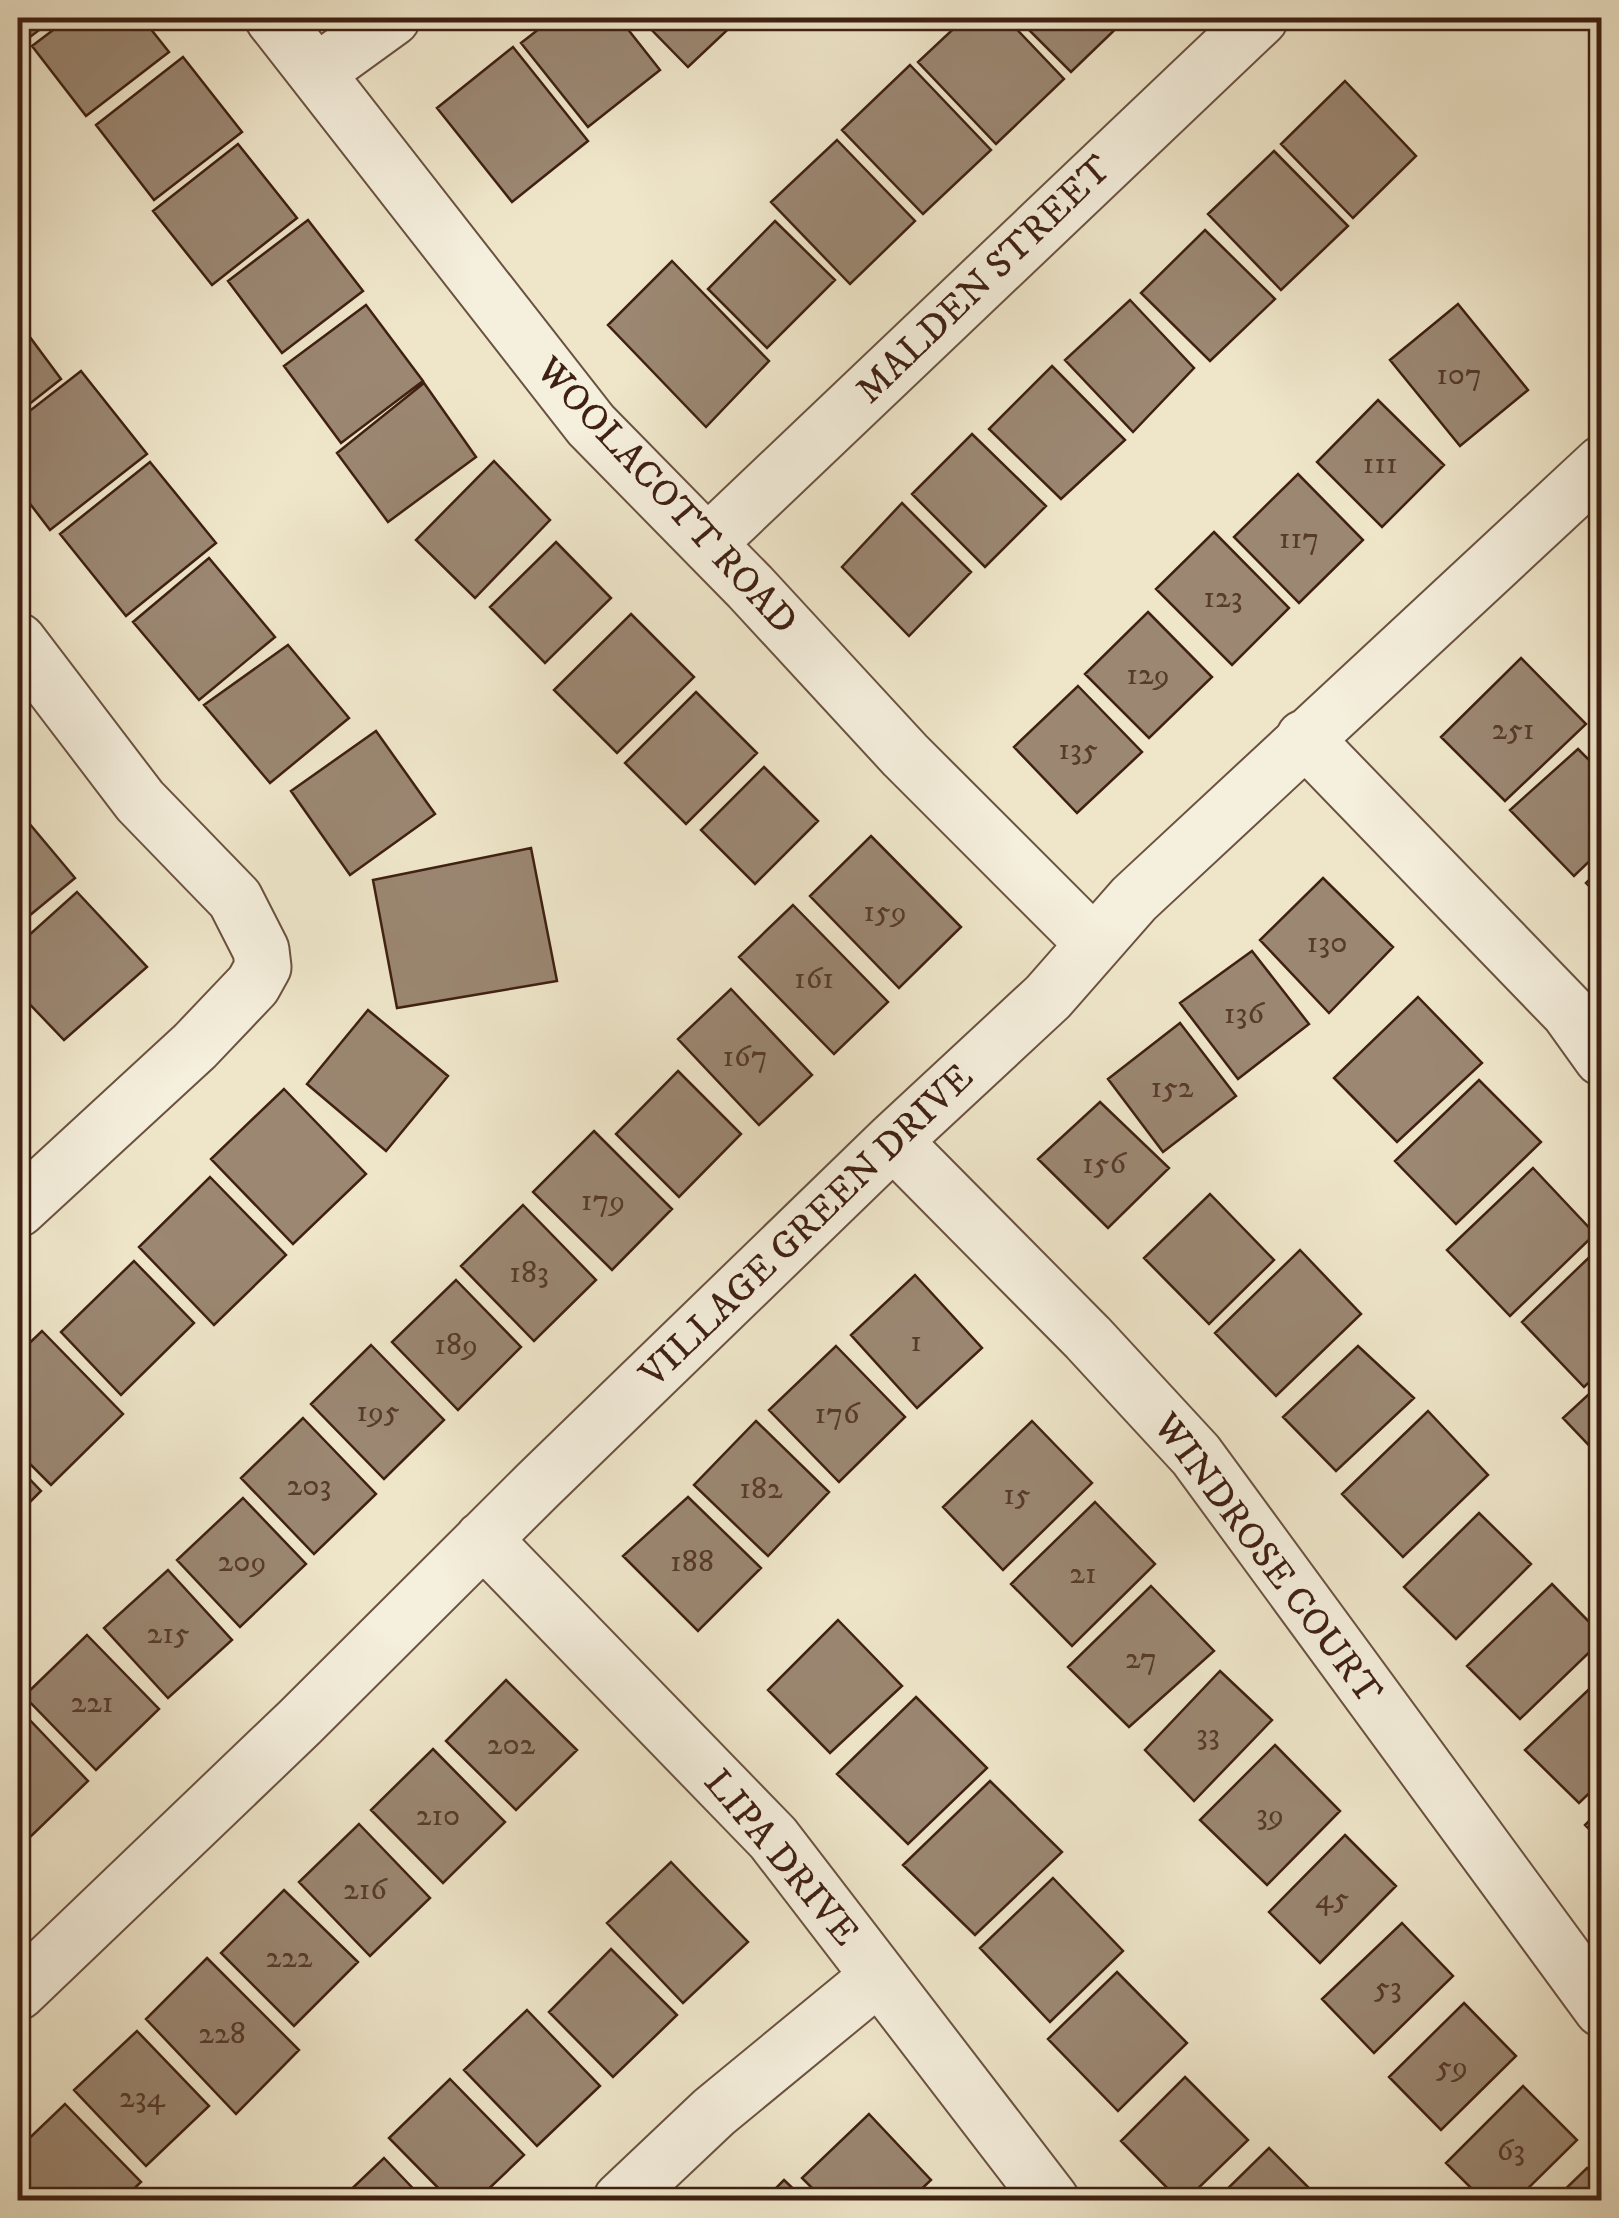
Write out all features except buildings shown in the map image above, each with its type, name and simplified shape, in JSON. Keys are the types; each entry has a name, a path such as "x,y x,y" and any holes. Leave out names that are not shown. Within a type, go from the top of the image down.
{"street":[{"name":"WOOLACOTT ROAD","path":"273,18 591,425 708,543 905,755 1094,944"},
{"path":"316,73 392,18"},
{"name":"MALDEN STREET","path":"708,543 1260,18"},
{"name":"VILLAGE GREEN DRIVE","path":"18,1992 893,1142 1048,997 1134,899 1602,464"},
{"path":"18,641 140,801 235,899 260,950 263,968 253,985 196,1046 18,1210"},
{"path":"1304,738 1569,1012 1602,1058"},
{"name":"WINDROSE COURT","path":"893,1142 1076,1325 1196,1456 1602,2010"},
{"name":"LIPA DRIVE","path":"483,1539 773,1838 1051,2200"},
{"path":"621,2200 714,2112 878,1977"}]}
